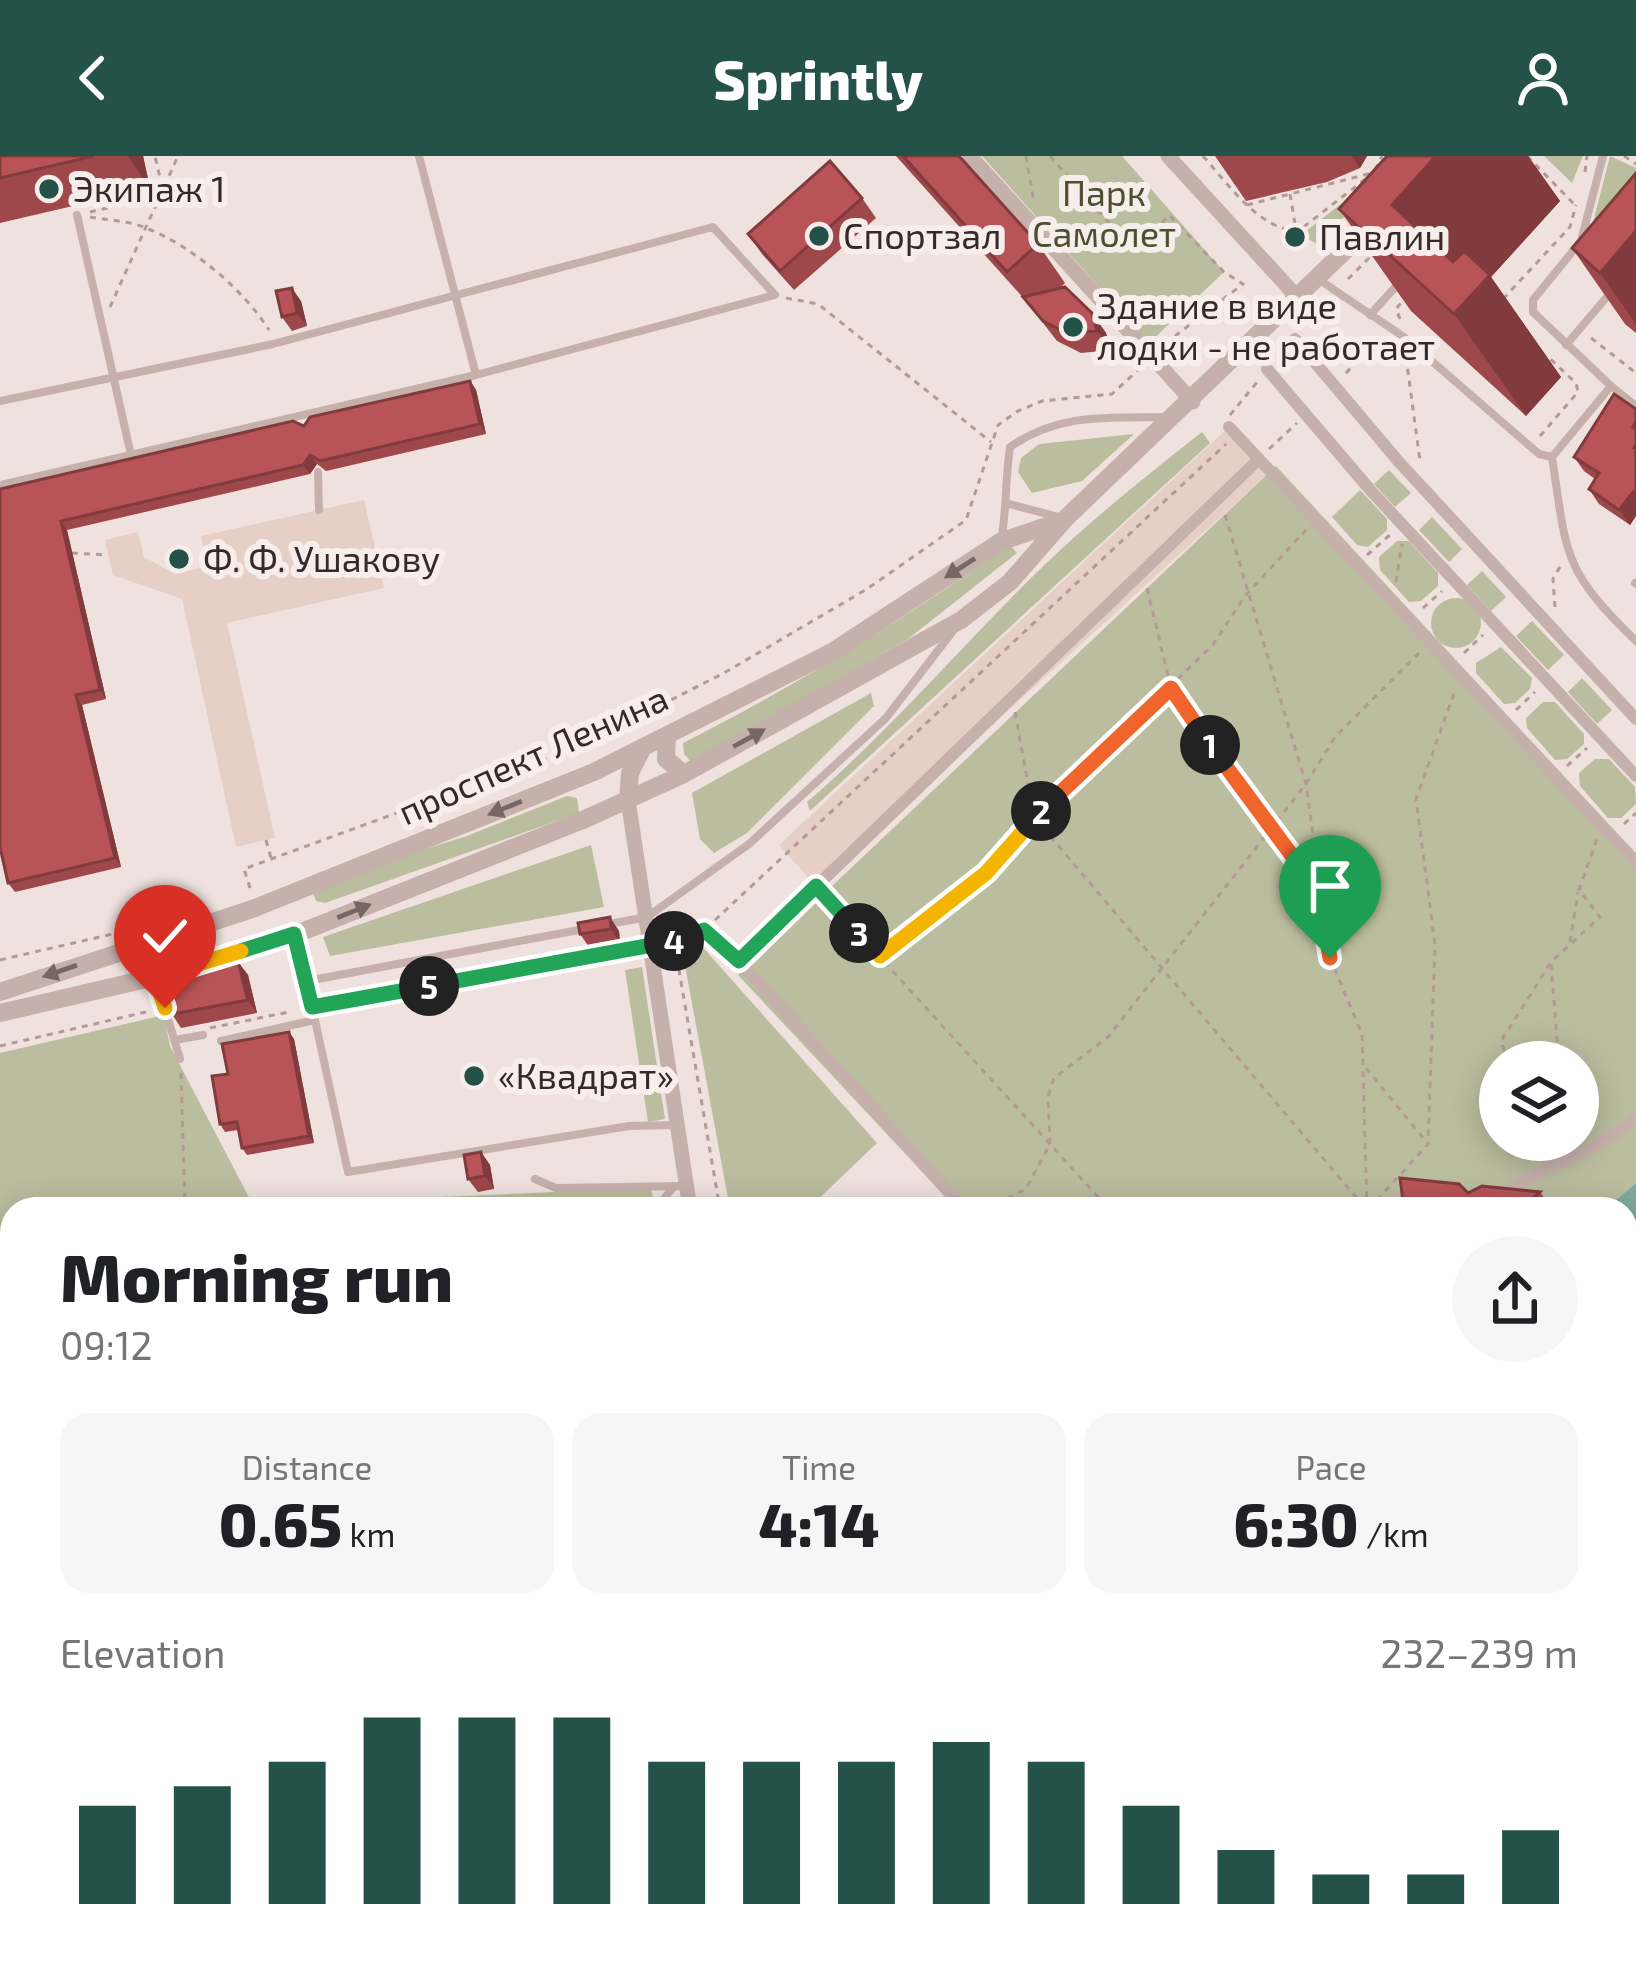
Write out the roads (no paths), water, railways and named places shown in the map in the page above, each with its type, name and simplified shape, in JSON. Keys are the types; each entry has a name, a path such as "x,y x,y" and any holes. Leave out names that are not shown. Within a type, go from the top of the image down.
{"street":[{"path":"970,156 1192,402"},
{"path":"1168,156 1298,298"},
{"name":"проспект Ленина","path":"0,1012 155,977 294,934 584,820 684,774 961,620 1010,581 1065,519 1192,402 1389,206"},
{"path":"1294,339 1636,719"},
{"path":"1267,370 1372,492 1636,776"},
{"path":"1233,431 1636,862"},
{"path":"739,961 1011,693 1259,459"},
{"name":"проспект Ленина","path":"0,992 255,908 594,772 832,652 1000,542 1065,519"},
{"path":"667,735 666,758 684,774"},
{"path":"642,749 630,773 628,800 685,1197"},
{"path":"594,772 616,780 628,800"},
{"path":"566,784 583,798 584,820"},
{"path":"704,930 739,961 953,1197"},
{"path":"1504,1197 1544,1168 1611,1143 1636,1118"}],"lane":[{"path":"418,156 476,375"},
{"path":"1603,156 1581,242 1533,300 1533,312 1636,406"},
{"path":"77,214 131,455"},
{"path":"0,401 111,382 273,344 713,226 775,296 476,375 0,485"},
{"path":"1318,278 1404,338 1539,454 1552,457"},
{"path":"1566,345 1622,280"},
{"path":"1370,315 1401,281"},
{"path":"1611,386 1552,457 1567,556 1588,594 1636,641"},
{"path":"297,416 308,428"},
{"path":"1000,542 1009,504 1005,479 1010,447 1039,427 1072,418 1175,417"},
{"path":"318,472 319,510"},
{"path":"1009,504 1065,519"},
{"name":"проспект Ленина","path":"647,917 749,844 886,718 961,620"},
{"path":"307,981 647,917"},
{"path":"294,934 348,1172 629,1126 678,1125"},
{"path":"155,977 180,1060"},
{"path":"221,1041 316,1021"},
{"path":"175,1040 201,1033"},
{"path":"535,1179 556,1188 681,1186"},
{"path":"669,1197 681,1186"}],"water":[{"path":"1636,1183 1636,1197 1619,1197"}],"place":[{"name":"Экипаж 1","path":"49,189"},
{"name":"Спортзал","path":"819,236"},
{"name":"Павлин","path":"1295,237"},
{"name":"Здание в виде лодки - не работает","path":"1073,327"},
{"name":"Ф. Ф. Ушакову","path":"179,559"},
{"name":"«Квадрат»","path":"474,1076"}],"park label":[{"name":"Парк Самолет","path":"1104,214"}]}
